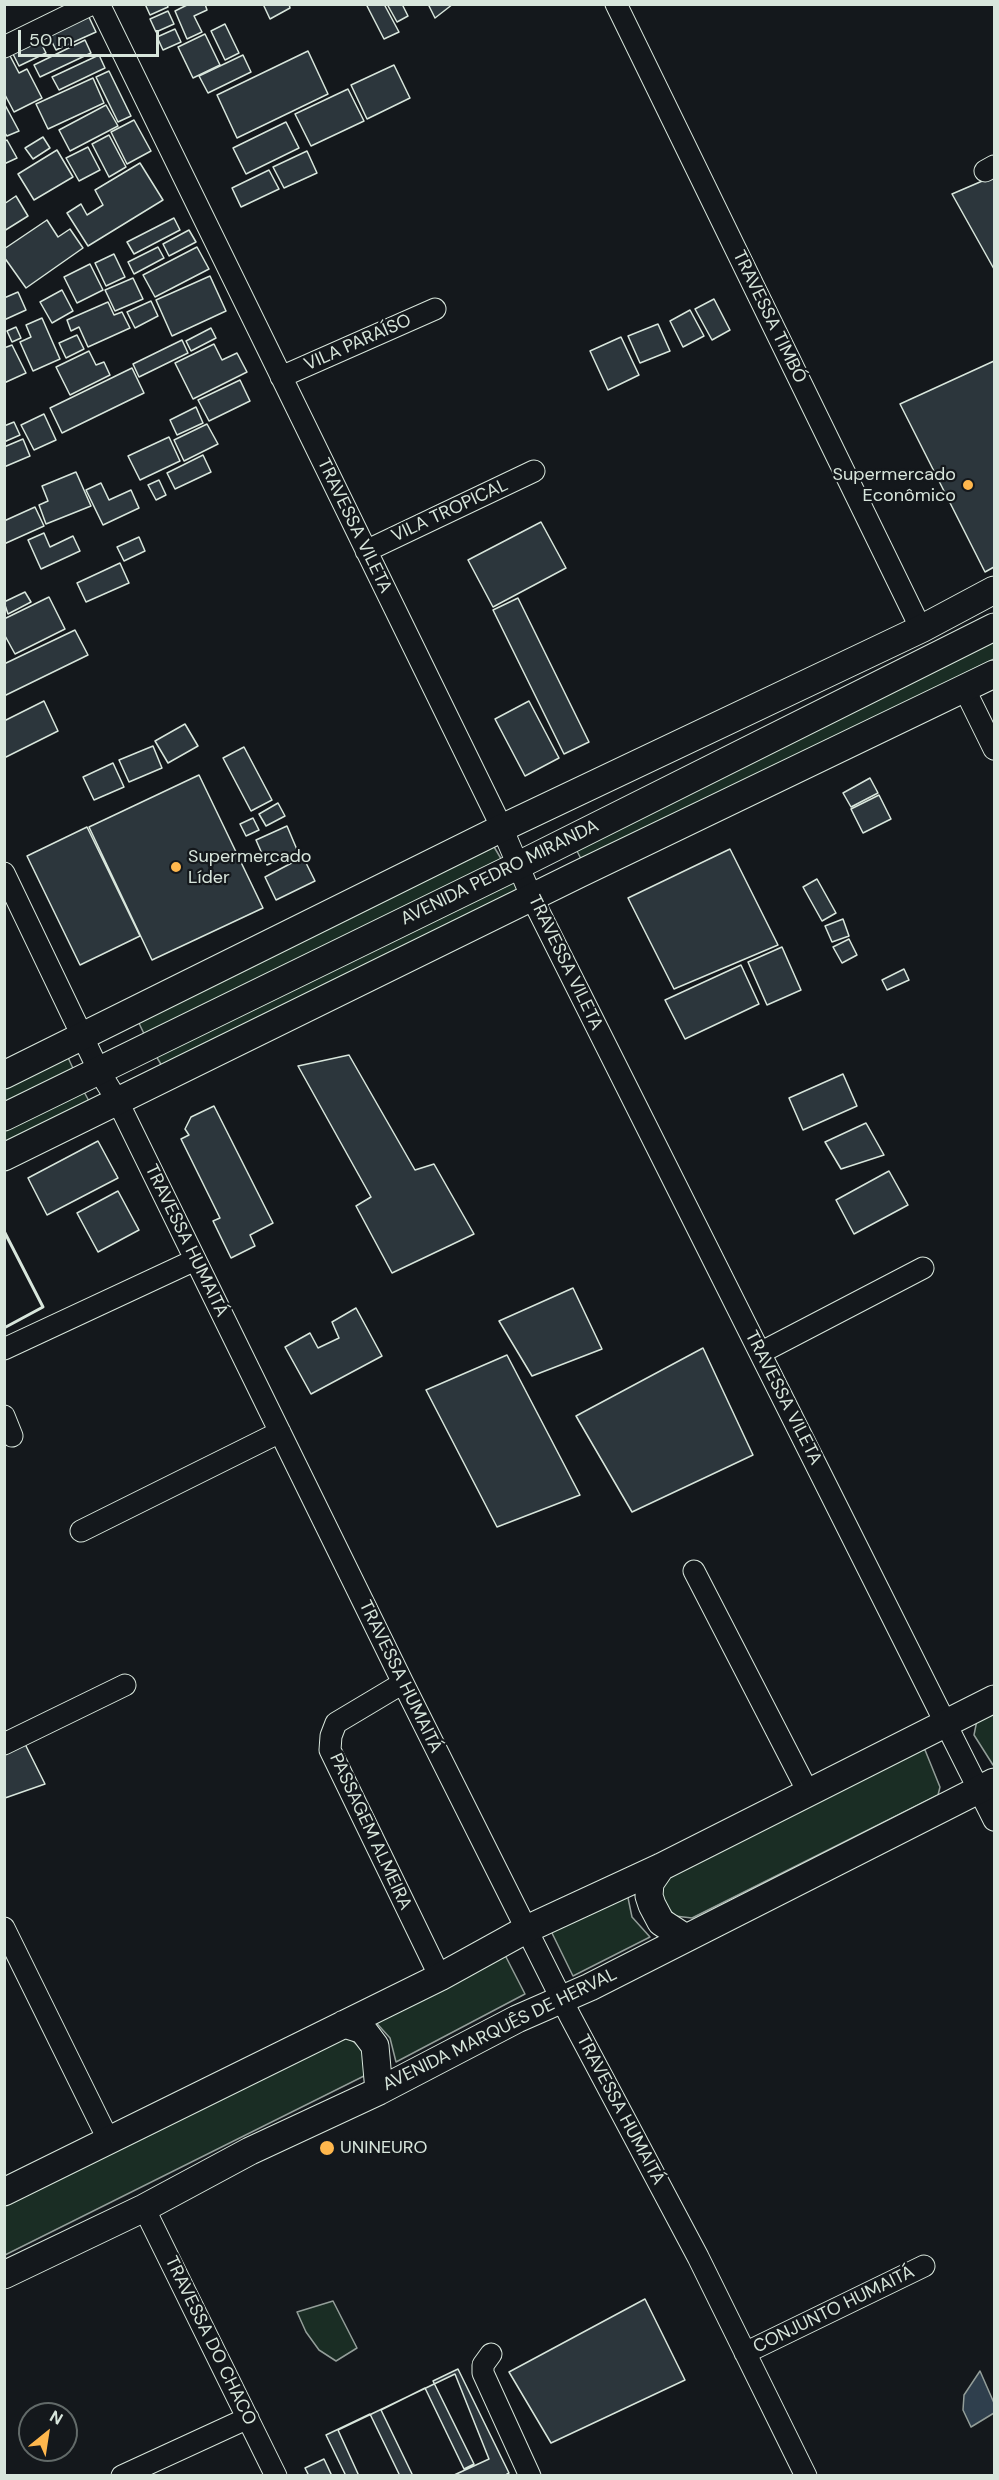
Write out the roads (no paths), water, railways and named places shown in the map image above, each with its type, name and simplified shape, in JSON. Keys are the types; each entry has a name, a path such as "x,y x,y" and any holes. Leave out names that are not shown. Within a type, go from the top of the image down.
{"main road":[{"path":"4,1075 502,828 921,629 994,590"},
{"name":"AVENIDA PEDRO MIRANDA","path":"4,1117 994,627"},
{"name":"AVENIDA PEDRO MIRANDA","path":"4,1158 994,674"},
{"path":"4,2192 440,1977 527,1929 660,1866 994,1699"},
{"name":"AVENIDA MARQUÊS DE HERVAL","path":"4,2274 144,2208 250,2151 379,2091 517,2019 563,2000 987,1786"},
{"path":"660,1866 650,1883 649,1896 652,1905 661,1922 684,1937"},
{"path":"344,2024 363,2030 375,2046 379,2091"}],"street":[{"path":"4,47 92,4"},
{"name":"TRAVESSA VILETA","path":"99,4 502,828 532,898 946,1722 987,1786 994,1820"},
{"name":"TRAVESSA TIMBÓ","path":"616,4 921,629"},
{"name":"VILA PARAÍSO","path":"281,377 435,309"},
{"name":"VILA TROPICAL","path":"366,551 534,471"},
{"path":"964,688 994,748"},
{"name":"TRAVESSA HUMAITÁ","path":"4,873 99,1071 118,1102 402,1683 563,2000 698,2257 806,2475"},
{"path":"4,1349 195,1260"},
{"path":"760,1353 923,1268"},
{"path":"4,1416 12,1436"},
{"path":"81,1531 280,1432"},
{"path":"694,1571 808,1792"},
{"name":"PASSAGEM ALMEIRA","path":"402,1683 336,1723 331,1736 330,1750 440,1977"},
{"path":"4,1744 125,1684"},
{"path":"4,1928 108,2139"},
{"name":"TRAVESSA DO CHACO","path":"144,2208 276,2475"},
{"name":"CONJUNTO HUMAITÁ","path":"745,2353 924,2266"},
{"path":"491,2354 483,2365 483,2373 531,2475"},
{"path":"122,2475 248,2418"}],"water":[{"path":"980,2371 994,2403 994,2413 971,2427 963,2410 964,2395"}],"place":[{"name":"Supermercado Econômico","path":"968,485"},
{"name":"Supermercado Líder","path":"176,867"},
{"name":"UNINEURO","path":"327,2148"}]}
